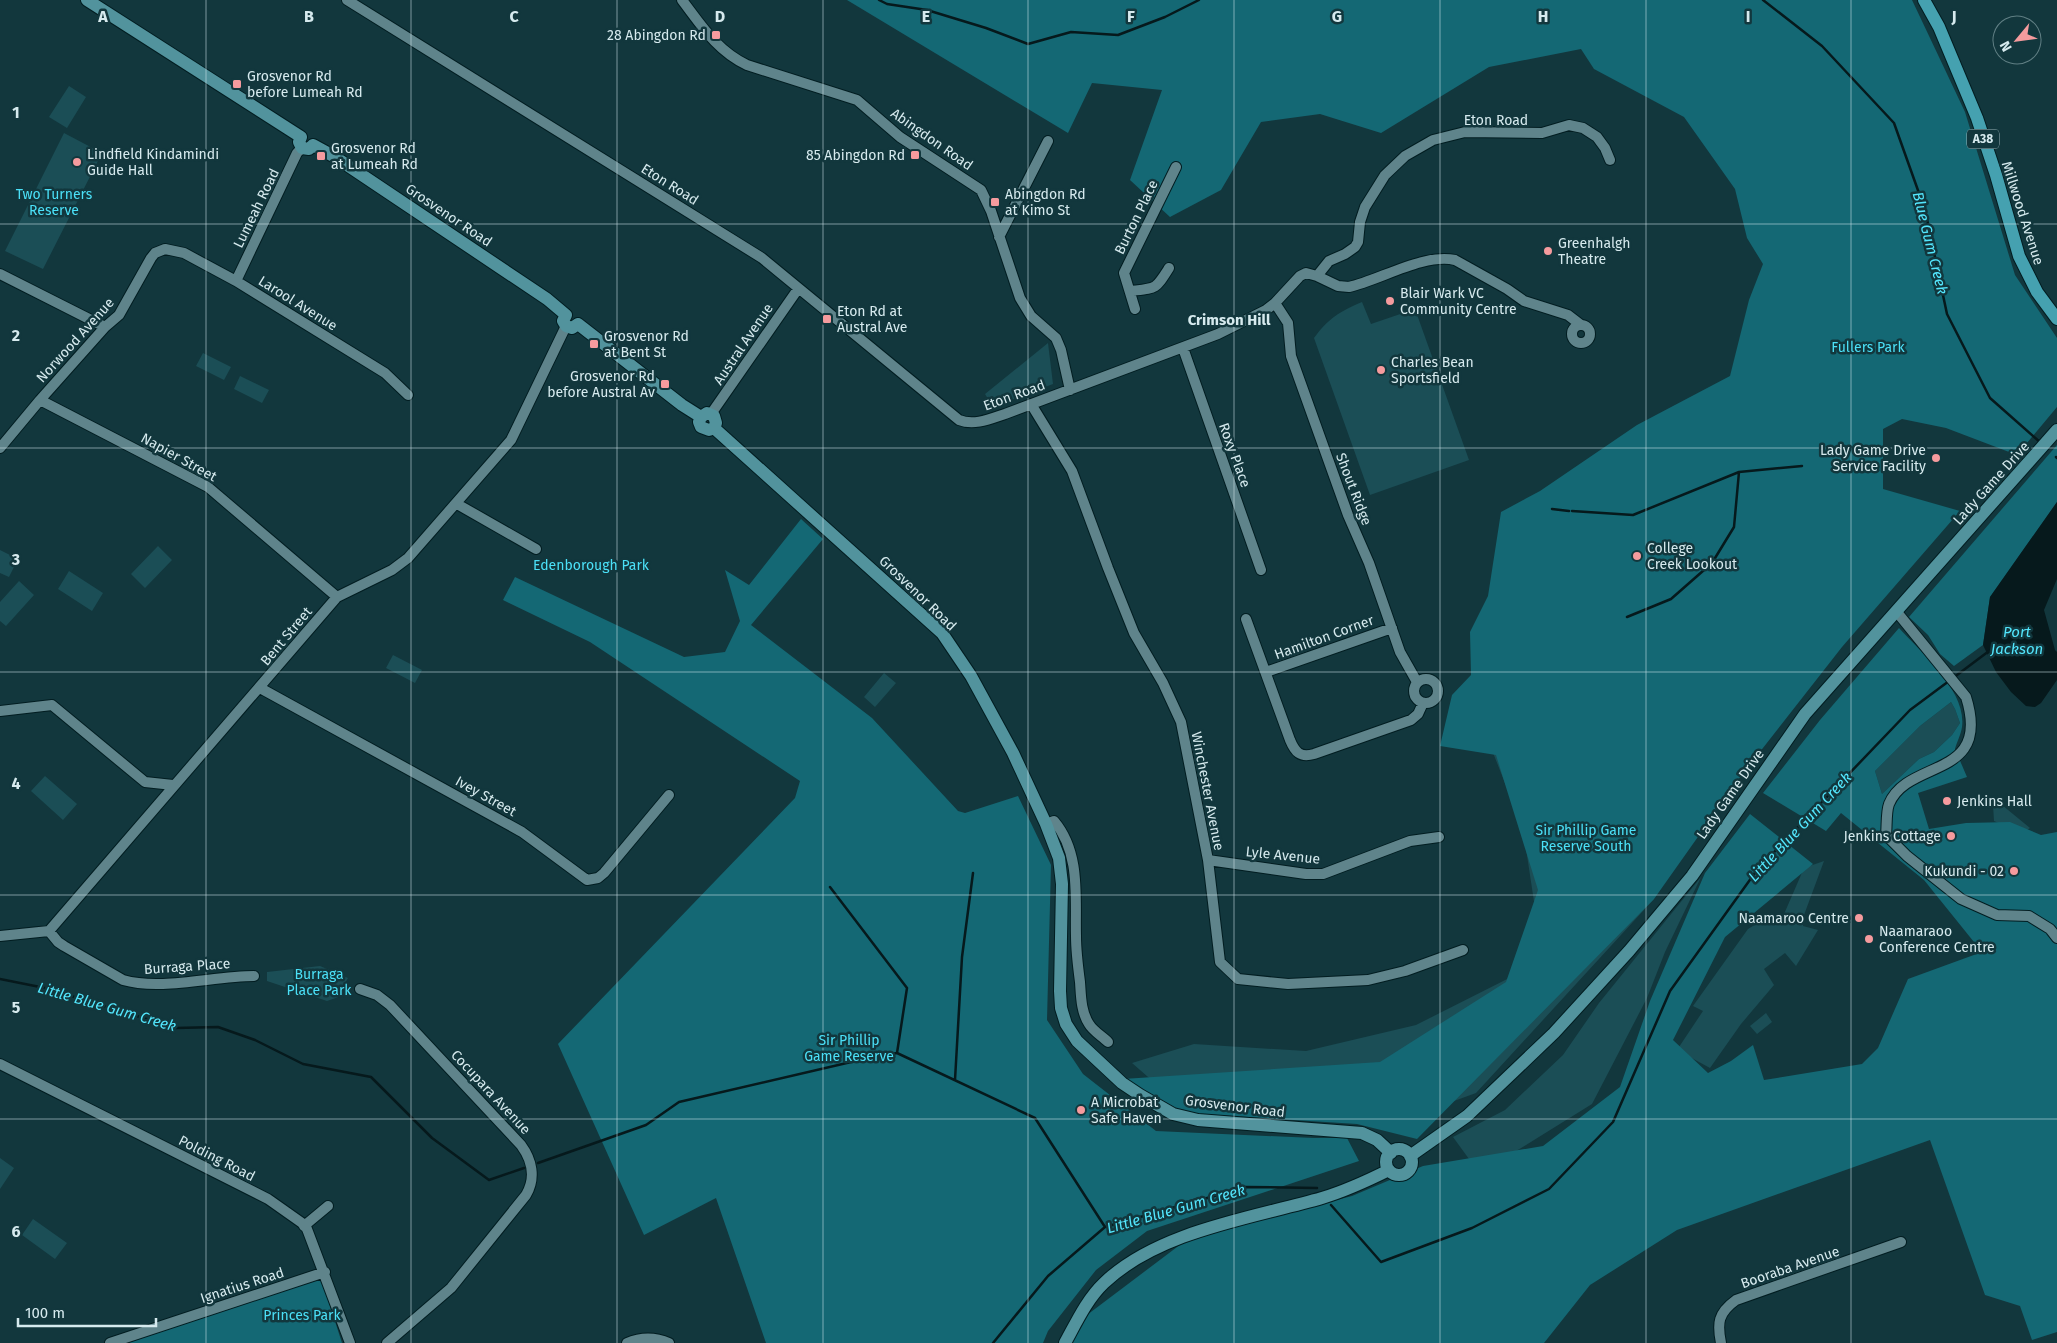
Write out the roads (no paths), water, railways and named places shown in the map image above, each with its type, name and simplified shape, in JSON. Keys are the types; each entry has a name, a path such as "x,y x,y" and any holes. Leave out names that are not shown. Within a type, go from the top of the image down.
{"main road":[{"name":"Millwood Avenue","path":"1924,0 1938,27 1977,118 1996,175 2019,256 2037,292 2057,319"}],"street":[{"name":"Grosvenor Road","path":"87,0 305,143 335,157 546,299 570,322 682,404 706,416 699,422 702,428 709,430 714,428 942,633 971,676 1013,753 1046,824 1058,858 1062,884 1061,1008 1066,1024 1077,1041 1105,1068 1140,1095 1173,1114 1198,1120 1362,1133 1377,1140 1391,1152"},
{"name":"Eton Road","path":"347,0 762,258 959,420 976,422 1031,404 1183,348 1244,322 1275,303 1300,276 1306,274 1317,276 1328,261 1345,254 1355,246 1358,242 1360,222 1365,207 1385,175 1405,156 1433,140 1465,132 1542,133 1569,125 1583,128 1597,137 1605,148 1610,160"},
{"name":"Abingdon Road","path":"682,0 710,37 734,59 747,65 857,100 900,137 981,190 987,200 1024,308 1056,338 1061,350 1070,390"},
{"path":"999,237 1048,141"},
{"name":"Lumeah Road","path":"236,281 298,153 305,143"},
{"name":"Burton Place","path":"1135,309 1124,273 1176,167"},
{"name":"Larool Avenue","path":"165,249 184,253 236,281 385,373 408,395"},
{"name":"Norwood Avenue","path":"0,448 105,327 119,315 151,258 155,253 165,249"},
{"path":"1317,276 1338,286 1349,287 1425,261 1448,258 1507,289 1524,302 1568,314 1580,325"},
{"path":"1130,291 1149,289 1160,284 1169,268"},
{"path":"0,274 105,327"},
{"name":"Austral Avenue","path":"706,416 798,288"},
{"name":"Shout Ridge","path":"1275,303 1288,323 1292,359 1392,628 1406,663 1417,682"},
{"name":"Bent Street","path":"49,931 173,785 260,688 336,597 392,570 408,558 457,504 511,440 570,322"},
{"name":"Roxy Place","path":"1183,348 1261,570"},
{"name":"Napier Street","path":"40,400 208,487 336,597"},
{"name":"Winchester Avenue","path":"1031,404 1072,471 1134,633 1163,683 1181,722 1208,860 1220,962 1238,979 1288,984 1368,980 1404,971 1463,950"},
{"name":"Lady Game Drive","path":"1410,1156 1467,1116 1554,1033 1629,950 1692,876 1805,714 2053,435"},
{"path":"457,504 536,549"},
{"path":"1896,611 1966,697 1970,712 1969,736 1960,754 1944,766 1918,777 1898,790 1889,804 1886,835 1907,856 1961,899 1997,915 2029,916 2050,929 2057,938"},
{"name":"Hamilton Corner","path":"1246,619 1293,746 1296,752 1304,756 1407,721 1418,714 1423,703"},
{"name":"Hamilton Corner","path":"1266,672 1392,628"},
{"path":"1423,679 1431,680 1438,689 1437,697 1431,702 1423,703 1416,698 1414,691 1417,682 1423,679"},
{"name":"Ivey Street","path":"260,688 522,832 587,880 598,878 604,873 669,794"},
{"path":"0,711 52,705 145,782 173,785"},
{"path":"1046,824 1054,821 1061,830 1071,852 1075,870 1076,941 1082,1001 1088,1023 1108,1042"},
{"name":"Lyle Avenue","path":"1208,860 1306,874 1323,874 1410,841 1439,837"},
{"path":"0,936 49,931"},
{"name":"Burraga Place","path":"49,931 64,946 123,980 131,982 153,984 254,976"},
{"name":"Cocupara Avenue","path":"360,989 377,996 390,1005 521,1145 529,1158 532,1177 526,1195 451,1288 387,1343"},
{"name":"Polding Road","path":"0,1064 268,1199 304,1226 325,1272 350,1343"},
{"path":"1401,1150 1410,1156 1410,1168 1404,1174 1396,1175 1389,1170 1386,1159 1391,1152 1401,1150"},
{"path":"1064,1343 1086,1306 1104,1283 1137,1258 1215,1226 1322,1198 1389,1170"},
{"path":"304,1226 328,1206"},
{"name":"Booraba Avenue","path":"1721,1343 1718,1327 1722,1315 1727,1306 1736,1300 1901,1242"},
{"name":"Ignatius Road","path":"110,1343 325,1272"},
{"path":"626,1343 650,1338 669,1343"}],"water":[{"name":"Port Jackson","path":"2057,502 2057,579 2044,610 2057,652 2057,680 2041,703 2035,707 2026,706 2011,692 1996,672 1983,645 1990,597"}],"waterway":[{"path":"879,0 887,4 927,10 986,28 1028,44 1071,32 1118,35 1165,17 1199,0"},
{"name":"Blue Gum Creek","path":"1763,0 1822,46 1894,123 1925,210 1947,314 1990,398 2041,443"},
{"path":"1572,511 1633,515 1739,472 1802,466"},
{"path":"1627,617 1671,599 1712,563 1734,527 1739,472"},
{"path":"1552,509 1569,511"},
{"name":"Little Blue Gum Creek","path":"1953,678 1989,651"},
{"name":"Little Blue Gum Creek","path":"1331,1205 1381,1262 1472,1228 1549,1189 1613,1122 1670,991 1757,870 1910,710 1949,681"},
{"path":"955,1080 962,957 973,873"},
{"path":"830,887 907,988 897,1053 1035,1118 1105,1227"},
{"name":"Little Blue Gum Creek","path":"0,979 45,988 176,1028 218,1027 255,1040 303,1064 371,1077 432,1138 489,1180 524,1168"},
{"name":"Little Blue Gum Creek","path":"538,1163 646,1125 679,1102 897,1053"},
{"name":"Little Blue Gum Creek","path":"993,1343 1048,1276 1105,1227 1246,1187 1317,1188"}],"place":[{"name":"28 Abingdon Rd","path":"716,35"},
{"name":"Grosvenor Rd before Lumeah Rd","path":"237,84"},
{"name":"85 Abingdon Rd","path":"915,155"},
{"name":"Grosvenor Rd at Lumeah Rd","path":"321,156"},
{"name":"Lindfield Kindamindi Guide Hall","path":"77,162"},
{"name":"Abingdon Rd at Kimo St","path":"995,202"},
{"name":"Greenhalgh Theatre","path":"1548,251"},
{"name":"Blair Wark VC Community Centre","path":"1390,301"},
{"name":"Eton Rd at Austral Ave","path":"827,319"},
{"name":"Grosvenor Rd at Bent St","path":"594,344"},
{"name":"Charles Bean Sportsfield","path":"1381,370"},
{"name":"Grosvenor Rd before Austral Av","path":"665,384"},
{"name":"Lady Game Drive Service Facility","path":"1936,458"},
{"name":"College Creek Lookout","path":"1637,556"},
{"name":"Jenkins Hall","path":"1947,801"},
{"name":"Jenkins Cottage","path":"1951,836"},
{"name":"Kukundi - 02","path":"2014,871"},
{"name":"Naamaroo Centre","path":"1859,918"},
{"name":"Naamaraoo Conference Centre","path":"1869,939"},
{"name":"A Microbat Safe Haven","path":"1081,1110"}],"district":[{"name":"Crimson Hill","path":"1229,320"}],"park label":[{"name":"Two Turners Reserve","path":"54,202"},
{"name":"Fullers Park","path":"1868,347"},
{"name":"Edenborough Park","path":"591,565"},
{"name":"Sir Phillip Game Reserve South","path":"1586,838"},
{"name":"Burraga Place Park","path":"319,982"},
{"name":"Sir Phillip Game Reserve","path":"849,1048"},
{"name":"Princes Park","path":"302,1315"}]}
